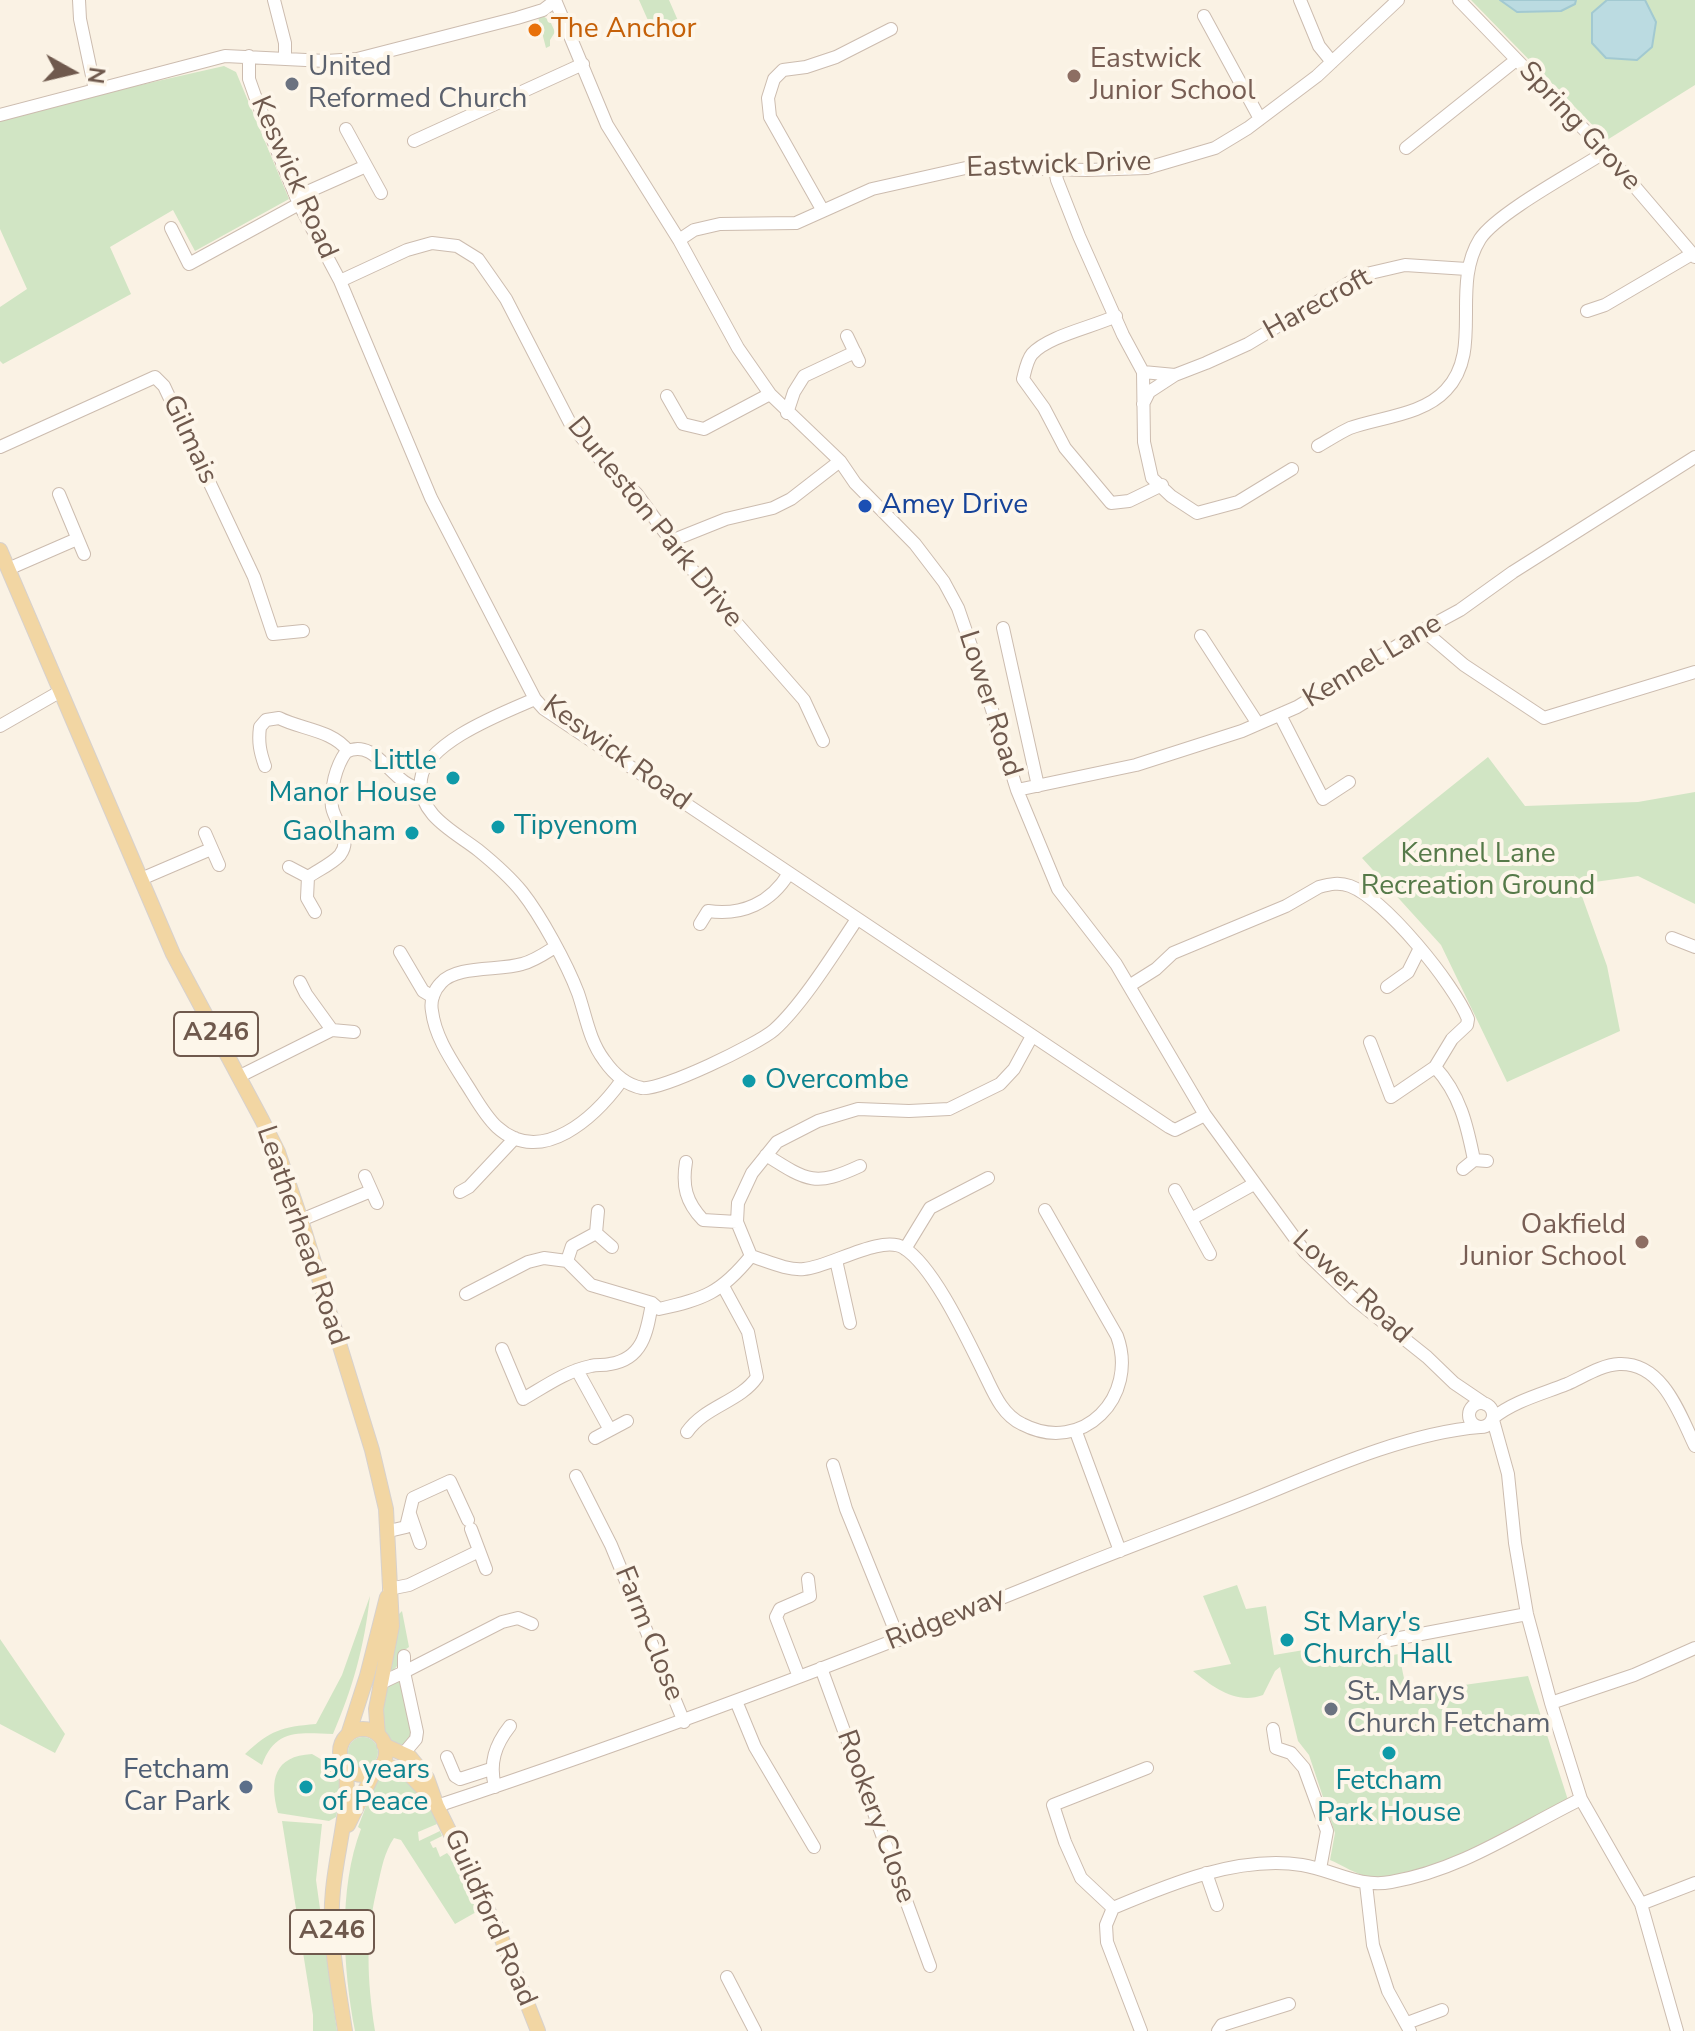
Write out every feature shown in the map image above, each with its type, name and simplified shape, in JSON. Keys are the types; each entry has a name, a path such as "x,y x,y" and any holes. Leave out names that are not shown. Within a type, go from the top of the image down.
{"main road":[{"name":"Leatherhead Road","path":"0,550 194,996 240,1076 278,1152 372,1450 389,1531 389,1589"},
{"name":"A246","path":"381,1740 376,1709 392,1626 389,1589"},
{"name":"A246","path":"348,1735 389,1589"},
{"path":"363,1729 381,1740 385,1758 378,1769 359,1775 346,1768 340,1750 348,1735 363,1729"},
{"name":"Guildford Road","path":"381,1740 404,1753 425,1773 437,1806 501,1937 538,2031"},
{"name":"Guildford Road","path":"378,1769 396,1766 412,1775 437,1806"},
{"name":"A246","path":"345,2031 331,1921 336,1864 344,1833 348,1790 346,1768"},
{"name":"A246","path":"344,1833 378,1769"}],"street":[{"path":"79,0 95,90"},
{"path":"274,0 285,43 285,59"},
{"path":"0,115 225,56 326,61 357,59 517,18 543,10 555,0"},
{"name":"Lower Road","path":"555,0 607,125 679,240 738,348 787,413 840,461 855,483 928,559 953,598 1017,790 1058,889 1104,947 1205,1115 1305,1252 1353,1298 1427,1357 1487,1417 1501,1446 1527,1614 1551,1703 1581,1799 1641,1904 1677,2031"},
{"path":"1300,0 1319,46 1332,62"},
{"name":"Eastwick Drive","path":"679,240 694,230 720,224 796,223 872,189 970,167 1055,170 1147,168 1215,148 1260,119 1332,62 1398,0"},
{"name":"Spring Grove","path":"1459,0 1605,152 1694,256"},
{"path":"1204,16 1260,119"},
{"path":"823,211 770,117 768,98 774,79 783,70 806,67 836,57 891,29"},
{"name":"Keswick Road","path":"249,56 249,79 255,96 298,200 340,281 431,498 535,699 544,709 1172,1129 1205,1115"},
{"path":"1406,148 1516,60"},
{"path":"414,141 583,64"},
{"path":"346,129 381,193"},
{"path":"1318,446 1351,428 1421,407 1443,394 1458,371 1465,339 1467,269 1479,241 1497,221 1605,152"},
{"path":"171,228 189,264 298,200 366,166"},
{"path":"1055,170 1079,236 1143,372 1144,442 1152,478 1171,496 1197,513 1238,502 1292,469"},
{"name":"Durleston Park Drive","path":"340,281 422,245 444,243 467,250 491,275 506,299 571,425 600,459 631,487 727,614 804,700 823,741"},
{"path":"1587,311 1605,305 1694,256"},
{"name":"Harecroft","path":"1142,406 1149,392 1175,375 1248,344 1362,275 1405,265 1467,269"},
{"path":"1116,316 1054,339 1030,355 1023,379 1044,408 1065,448 1111,503 1129,501 1162,485"},
{"path":"787,413 794,392 804,376 857,357 847,336"},
{"name":"Harecroft","path":"1143,372 1175,375"},
{"name":"Gilmais","path":"0,447 155,377 164,386 254,577 273,634 303,631"},
{"path":"667,396 683,424 704,429 770,394"},
{"name":"Kennel Lane","path":"1017,790 1136,765 1258,724 1297,707 1460,610 1513,572 1695,457"},
{"path":"671,541 726,519 773,508 791,499 840,461"},
{"path":"59,494 84,554"},
{"path":"8,569 77,539"},
{"path":"1003,628 1038,786"},
{"path":"1423,630 1464,665 1544,718 1695,672"},
{"path":"1201,636 1258,724"},
{"path":"0,726 61,691"},
{"path":"535,699 441,746 427,761 421,788 426,807 437,820 494,863 519,888 555,947 577,991 593,1042 605,1062 622,1080 638,1087 654,1088 696,1064 761,1039 774,1030 792,1009 857,919"},
{"path":"1280,715 1328,813"},
{"path":"265,766 259,735 263,722 271,718 323,734 341,742 348,751"},
{"path":"308,877 339,855 345,836 333,812 332,802 337,769 348,751 356,748 369,752 408,785 421,788"},
{"path":"1323,799 1349,782"},
{"path":"205,833 219,865"},
{"path":"141,879 211,849"},
{"path":"289,867 308,877"},
{"path":"702,915 731,913 751,907 776,893 789,873"},
{"path":"308,877 307,898 311,910"},
{"path":"1129,986 1156,969 1173,953 1333,883 1347,885 1365,893 1420,948 1451,986 1468,1019 1467,1025 1452,1039 1435,1067 1391,1097 1370,1042"},
{"path":"1672,938 1695,947"},
{"path":"555,947 519,965 454,974 441,983 433,997 432,1013 448,1054 492,1121 515,1138 540,1142 572,1129 598,1110 622,1080"},
{"path":"1387,987 1408,972 1420,948"},
{"path":"400,952 403,969 423,991 433,997"},
{"path":"300,982 332,1030"},
{"path":"240,1076 332,1030 354,1032"},
{"path":"751,1256 737,1222 738,1203 752,1173 777,1142 818,1121 858,1109 949,1109 1000,1084 1014,1069 1032,1036"},
{"path":"1435,1067 1460,1102 1474,1163"},
{"path":"460,1192 469,1187 515,1138"},
{"path":"766,1155 798,1175 812,1179 825,1180 860,1166"},
{"path":"686,1162 683,1179 690,1207 703,1220 737,1222"},
{"path":"301,1220 374,1197 365,1176"},
{"path":"905,1249 930,1208 988,1178"},
{"path":"1191,1219 1254,1184"},
{"path":"1175,1190 1210,1254"},
{"path":"751,1256 798,1269 884,1245 905,1249 940,1290 1005,1411 1030,1428 1076,1432 1095,1420 1115,1394 1123,1351 1045,1210"},
{"path":"596,1233 598,1211"},
{"path":"596,1233 612,1247"},
{"path":"567,1261 572,1246 596,1233"},
{"path":"466,1294 528,1262 544,1258 567,1261 591,1285 652,1303 659,1309 698,1300 723,1286 751,1256"},
{"path":"836,1260 850,1323"},
{"path":"687,1432 697,1418 750,1387 757,1377 748,1332 723,1286"},
{"path":"502,1349 523,1399 577,1370 591,1365 614,1364 635,1354 647,1332 652,1303"},
{"path":"1453,1431 1477,1404 1487,1417 1608,1366 1635,1366 1650,1374 1667,1390 1695,1446"},
{"path":"577,1370 610,1430"},
{"name":"Lower Road","path":"1454,1383 1471,1422 1487,1417"},
{"name":"Ridgeway","path":"437,1806 684,1722 1379,1450 1453,1431 1487,1417"},
{"path":"595,1438 627,1421"},
{"path":"1076,1432 1120,1551"},
{"path":"833,1465 841,1495 899,1640"},
{"name":"Farm Close","path":"576,1476 611,1545 684,1722"},
{"path":"389,1531 406,1527 413,1498 450,1481 486,1569"},
{"path":"409,1511 420,1543"},
{"path":"389,1589 409,1585 479,1551"},
{"path":"799,1677 776,1617 780,1609 810,1596 808,1579"},
{"path":"1384,1641 1527,1614"},
{"path":"381,1683 502,1622 518,1618 532,1624"},
{"path":"1551,1703 1634,1675 1695,1648"},
{"path":"404,1656 404,1672 417,1732 416,1739 404,1753"},
{"name":"Rookery Close","path":"821,1668 930,1966"},
{"path":"736,1701 755,1747 814,1847"},
{"path":"495,1787 491,1769 496,1747 510,1726"},
{"path":"1273,1729 1276,1748 1291,1753 1304,1768 1327,1831 1320,1869"},
{"path":"447,1757 457,1778 491,1769"},
{"path":"1113,1908 1081,1878 1053,1805 1147,1768"},
{"path":"1141,2031 1107,1942 1106,1925 1113,1908 1222,1869 1299,1865 1366,1884 1390,1883 1452,1867 1581,1799"},
{"path":"1206,1873 1217,1905"},
{"path":"1641,1904 1695,1883"},
{"path":"1366,1884 1373,1945 1388,1991 1408,2027 1442,2010"},
{"path":"727,1977 755,2031"},
{"path":"1218,2031 1222,2025 1289,2004"}],"green space":[{"path":"639,0 669,0 679,23 654,34"},
{"path":"1471,0 1695,0 1695,85 1607,140"},
{"path":"543,16 550,21 555,32 550,46 546,48 538,17"},
{"path":"224,66 236,72 289,199 195,251 173,210 110,247 131,294 3,364 0,361 0,307 27,289 0,229 0,121"},
{"name":"Kennel Lane Recreation Ground","path":"1488,757 1525,806 1638,802 1695,792 1695,904 1638,876 1580,884 1574,874 1607,966 1620,1031 1507,1082 1441,945 1362,858"},
{"path":"1237,1585 1246,1609 1266,1606 1274,1655 1310,1649 1312,1658 1333,1655 1340,1663 1399,1654 1407,1693 1528,1676 1568,1800 1472,1852 1418,1872 1370,1877 1330,1860 1335,1833 1309,1755 1298,1741 1280,1667 1263,1695 1243,1698 1225,1693 1193,1671 1231,1664 1203,1596"},
{"path":"370,1596 357,1667 333,1734 290,1735 274,1744 262,1765 245,1754 277,1731 316,1724 342,1675"},
{"path":"402,1611 409,1647 400,1653 398,1665 389,1675 398,1615"},
{"path":"0,1639 65,1734 55,1753 0,1724"},
{"path":"397,1679 402,1682 413,1733 405,1747 388,1741 381,1719 386,1687"},
{"path":"363,1737 374,1741 378,1752 374,1763 363,1767 352,1763 348,1752 352,1741"},
{"path":"312,1754 330,1766 339,1779 336,1817 329,1821 278,1813 274,1790 277,1772 289,1759"},
{"path":"383,1773 411,1782 424,1797 437,1824 418,1832 419,1841 440,1831 442,1836 430,1842 440,1857 447,1853 452,1859 478,1911 455,1924 401,1840 394,1838 384,1860 369,1939 370,1993 375,2031 355,2031 346,1956 346,1903 361,1829 358,1827 377,1778"},
{"path":"282,1821 322,1824 316,1880 337,2031 313,2031"}],"water":[{"path":"1500,0 1576,0 1575,4 1561,11 1517,12"},
{"path":"1607,0 1645,0 1656,22 1652,47 1637,60 1606,58 1592,43 1592,13"}],"place":[{"name":"The Anchor","path":"535,30"},
{"name":"Eastwick Junior School","path":"1074,76"},
{"name":"United Reformed Church","path":"292,84"},
{"name":"Amey Drive","path":"865,506"},
{"name":"Little Manor House","path":"453,778"},
{"name":"Tipyenom","path":"498,827"},
{"name":"Gaolham","path":"412,833"},
{"name":"Overcombe","path":"749,1081"},
{"name":"Oakfield Junior School","path":"1642,1242"},
{"name":"St Mary's Church Hall","path":"1287,1640"},
{"name":"St. Marys Church Fetcham","path":"1331,1709"},
{"name":"Fetcham Park House","path":"1389,1753"},
{"name":"Fetcham Car Park","path":"246,1787"},
{"name":"50 years of Peace","path":"306,1787"}]}
